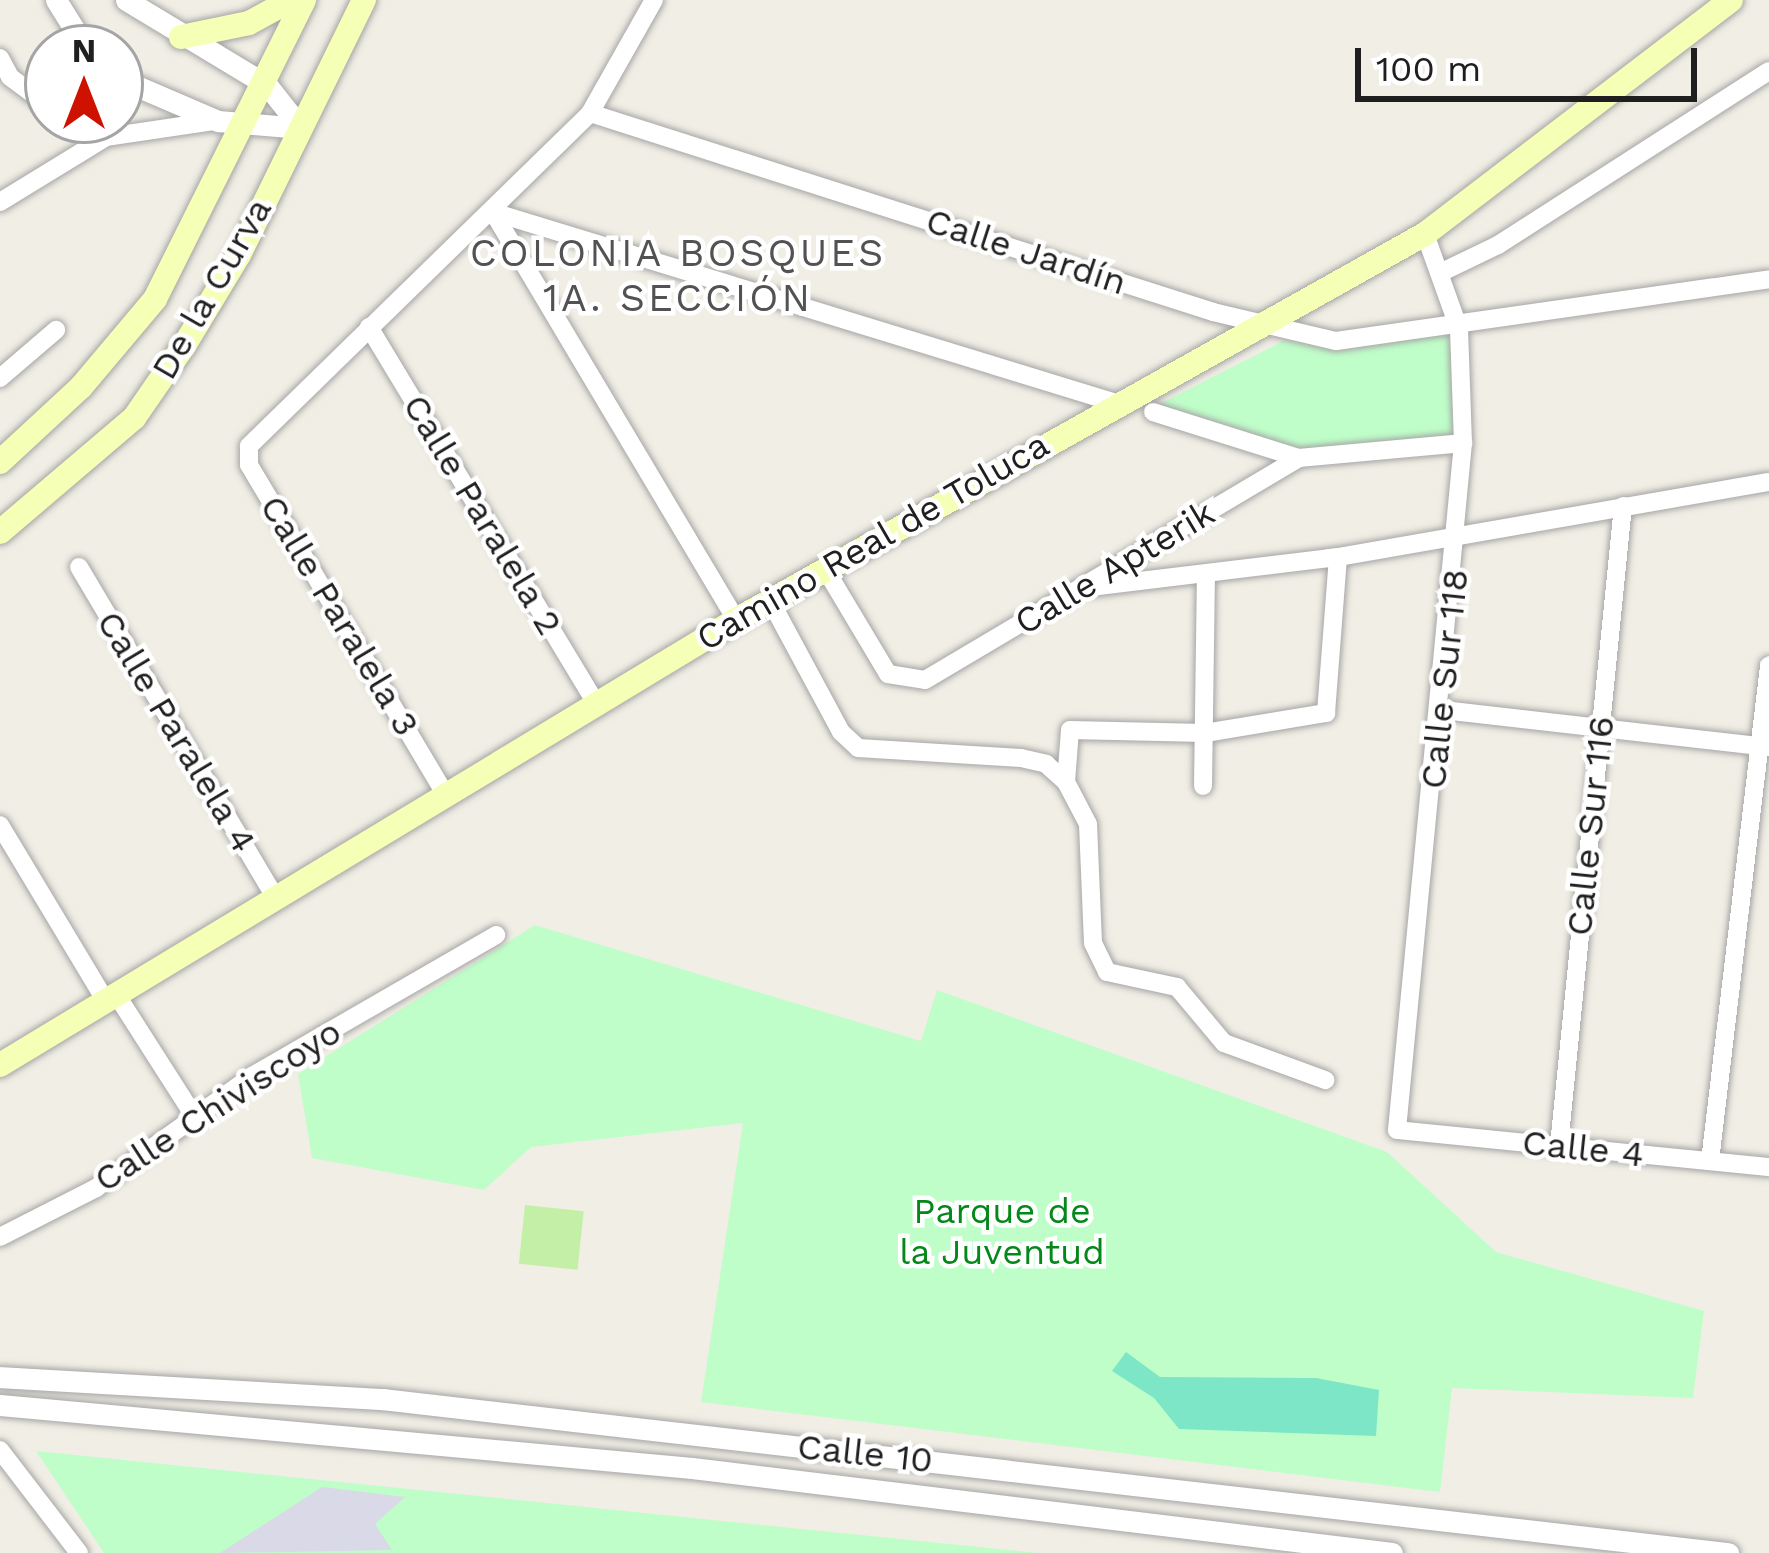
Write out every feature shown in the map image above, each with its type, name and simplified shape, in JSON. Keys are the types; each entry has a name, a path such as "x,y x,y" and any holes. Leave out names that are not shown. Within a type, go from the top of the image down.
{"main road":[{"path":"181,37 249,23 292,0"},
{"name":"De la Curva","path":"0,462 81,387 155,299 267,86 304,0"},
{"name":"De la Curva","path":"0,532 134,418 239,255 364,0"},
{"name":"Camino Real de Toluca","path":"0,1065 444,792 736,620 1424,234 1732,0"}],"street":[{"path":"126,0 267,86 301,128"},
{"path":"369,327 493,212 590,113 654,0"},
{"path":"0,58 5,76"},
{"path":"1442,272 1498,245 1769,71"},
{"path":"144,89 218,121"},
{"name":"Calle Jardín","path":"590,113 1257,325 1336,341 1459,329 1769,279"},
{"path":"144,126 218,121 301,128"},
{"path":"0,202 95,144"},
{"path":"493,212 1116,404"},
{"path":"493,212 736,620"},
{"name":"Calle Sur 118","path":"1397,1130 1443,710 1463,443 1459,329 1442,272 1424,234"},
{"name":"Calle Paralela 3","path":"369,327 255,439 249,465 444,792"},
{"name":"Calle Paralela 2","path":"369,327 596,703"},
{"path":"0,378 56,330"},
{"path":"1153,412 1300,458"},
{"name":"Calle Apterik","path":"827,572 888,674 903,682 925,680 1300,458 1463,443"},
{"path":"1085,588 1338,557 1769,482"},
{"name":"Calle Sur 116","path":"1559,1146 1624,506"},
{"path":"1066,782 1070,730 1205,734 1326,712 1338,557"},
{"name":"Calle Paralela 4","path":"79,567 274,896"},
{"path":"1202,786 1207,576"},
{"path":"771,602 841,732 858,748 1021,758 1046,764 1066,782 1088,824 1093,943 1107,972 1177,987 1224,1043 1325,1080"},
{"path":"1710,1161 1765,747 1769,665"},
{"path":"1443,710 1765,747"},
{"path":"0,825 110,997 196,1119"},
{"name":"Calle Chiviscoyo","path":"0,1237 97,1188 252,1076 496,935"},
{"name":"Calle 4","path":"1397,1130 1769,1167"},
{"name":"Calle 10","path":"0,1377 382,1399 1728,1553"},
{"name":"Calle 10","path":"0,1406 692,1468 1392,1553"},
{"path":"0,1450 79,1553"}],"green space":[{"path":"1449,332 1459,439 1301,454 1152,408 1285,340 1340,351"},
{"name":"Parque de la Juventud","path":"535,925 921,1041 937,990 1387,1152 1496,1252 1704,1311 1693,1398 1452,1388 1440,1492 701,1402 743,1123 531,1147 484,1190 312,1158 298,1074"},
{"path":"525,1205 584,1211 578,1270 519,1264"},
{"path":"1126,1352 1160,1377 1316,1378 1379,1390 1376,1436 1179,1429 1154,1398 1112,1371"},
{"path":"36,1451 1037,1553 104,1553"}],"shaded area":[{"path":"322,1487 405,1497 375,1524 392,1550 220,1553"}],"district":[{"name":"COLONIA BOSQUES 1A. SECCIÓN","path":"678,276"}]}
